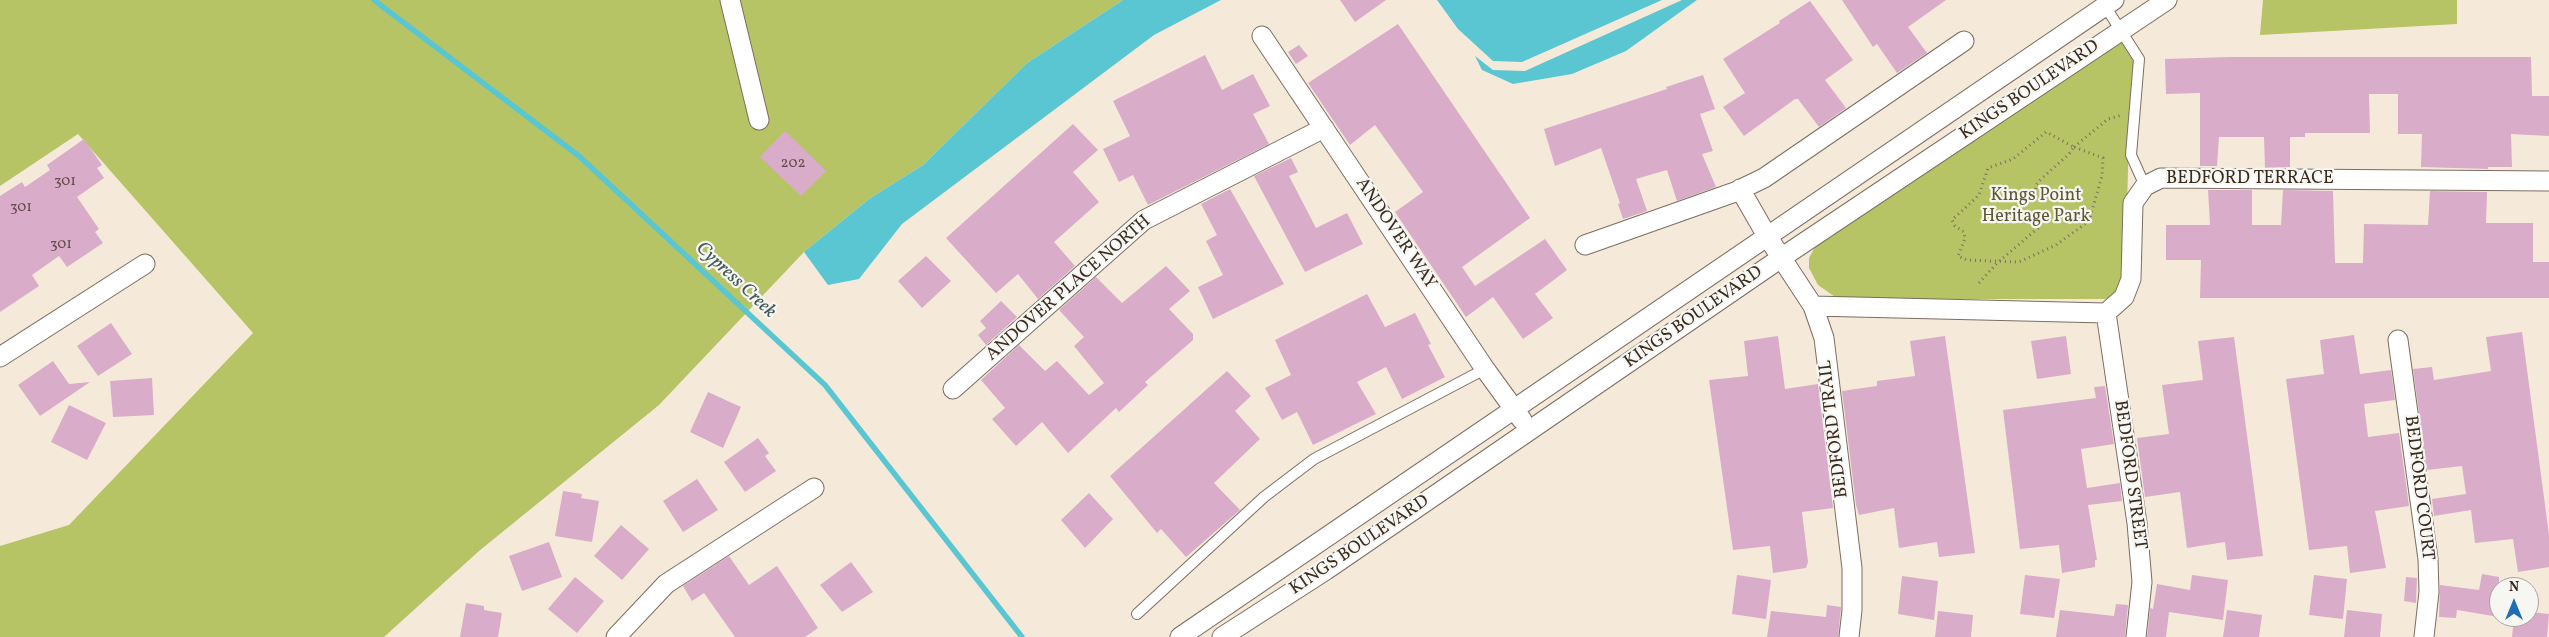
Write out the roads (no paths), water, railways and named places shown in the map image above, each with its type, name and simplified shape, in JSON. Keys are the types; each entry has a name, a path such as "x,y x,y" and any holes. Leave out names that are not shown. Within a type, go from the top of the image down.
{"street":[{"path":"730,0 759,120"},
{"name":"KINGS BOULEVARD","path":"1222,637 1326,570 1781,258 2167,0"},
{"name":"KINGS BOULEVARD","path":"1180,637 2109,3"},
{"name":"ANDOVER WAY","path":"1262,36 1486,369 1530,431"},
{"path":"1585,246 1740,189 1764,178 1964,41"},
{"name":"ANDOVER PLACE NORTH","path":"953,389 1144,220 1324,128"},
{"name":"BEDFORD TERRACE","path":"2106,313 2124,297 2131,279 2133,203 2145,186 2161,178 2549,181"},
{"name":"BEDFORD TRAIL","path":"1740,189 1766,236 1813,306 1824,338 1852,568 1852,610 1849,637"},
{"path":"0,357 145,264"},
{"path":"1813,306 2106,313"},
{"name":"BEDFORD STREET","path":"2106,313 2137,523 2142,582 2136,637"},
{"name":"BEDFORD COURT","path":"2398,340 2428,559 2429,592 2424,637"},
{"path":"616,637 666,584 814,488"}],"lane":[{"path":"2109,3 2121,30 2139,59 2131,154 2145,186"},
{"path":"1138,614 1264,497 1314,459 1486,369"}],"water":[{"path":"1123,0 1221,0 1154,35 902,224 859,279 828,285 804,252 869,199 923,165 1027,63"},
{"path":"1437,0 1662,0 1522,62 1493,61 1458,29"},
{"path":"1682,0 1697,0 1626,51 1572,74 1513,84 1482,70 1475,56 1493,70 1525,71"}],"waterway":[{"name":"Cypress Creek","path":"374,0 579,156 825,385 1022,637"}],"park label":[{"name":"Kings Point Heritage Park","path":"2036,207"}]}
